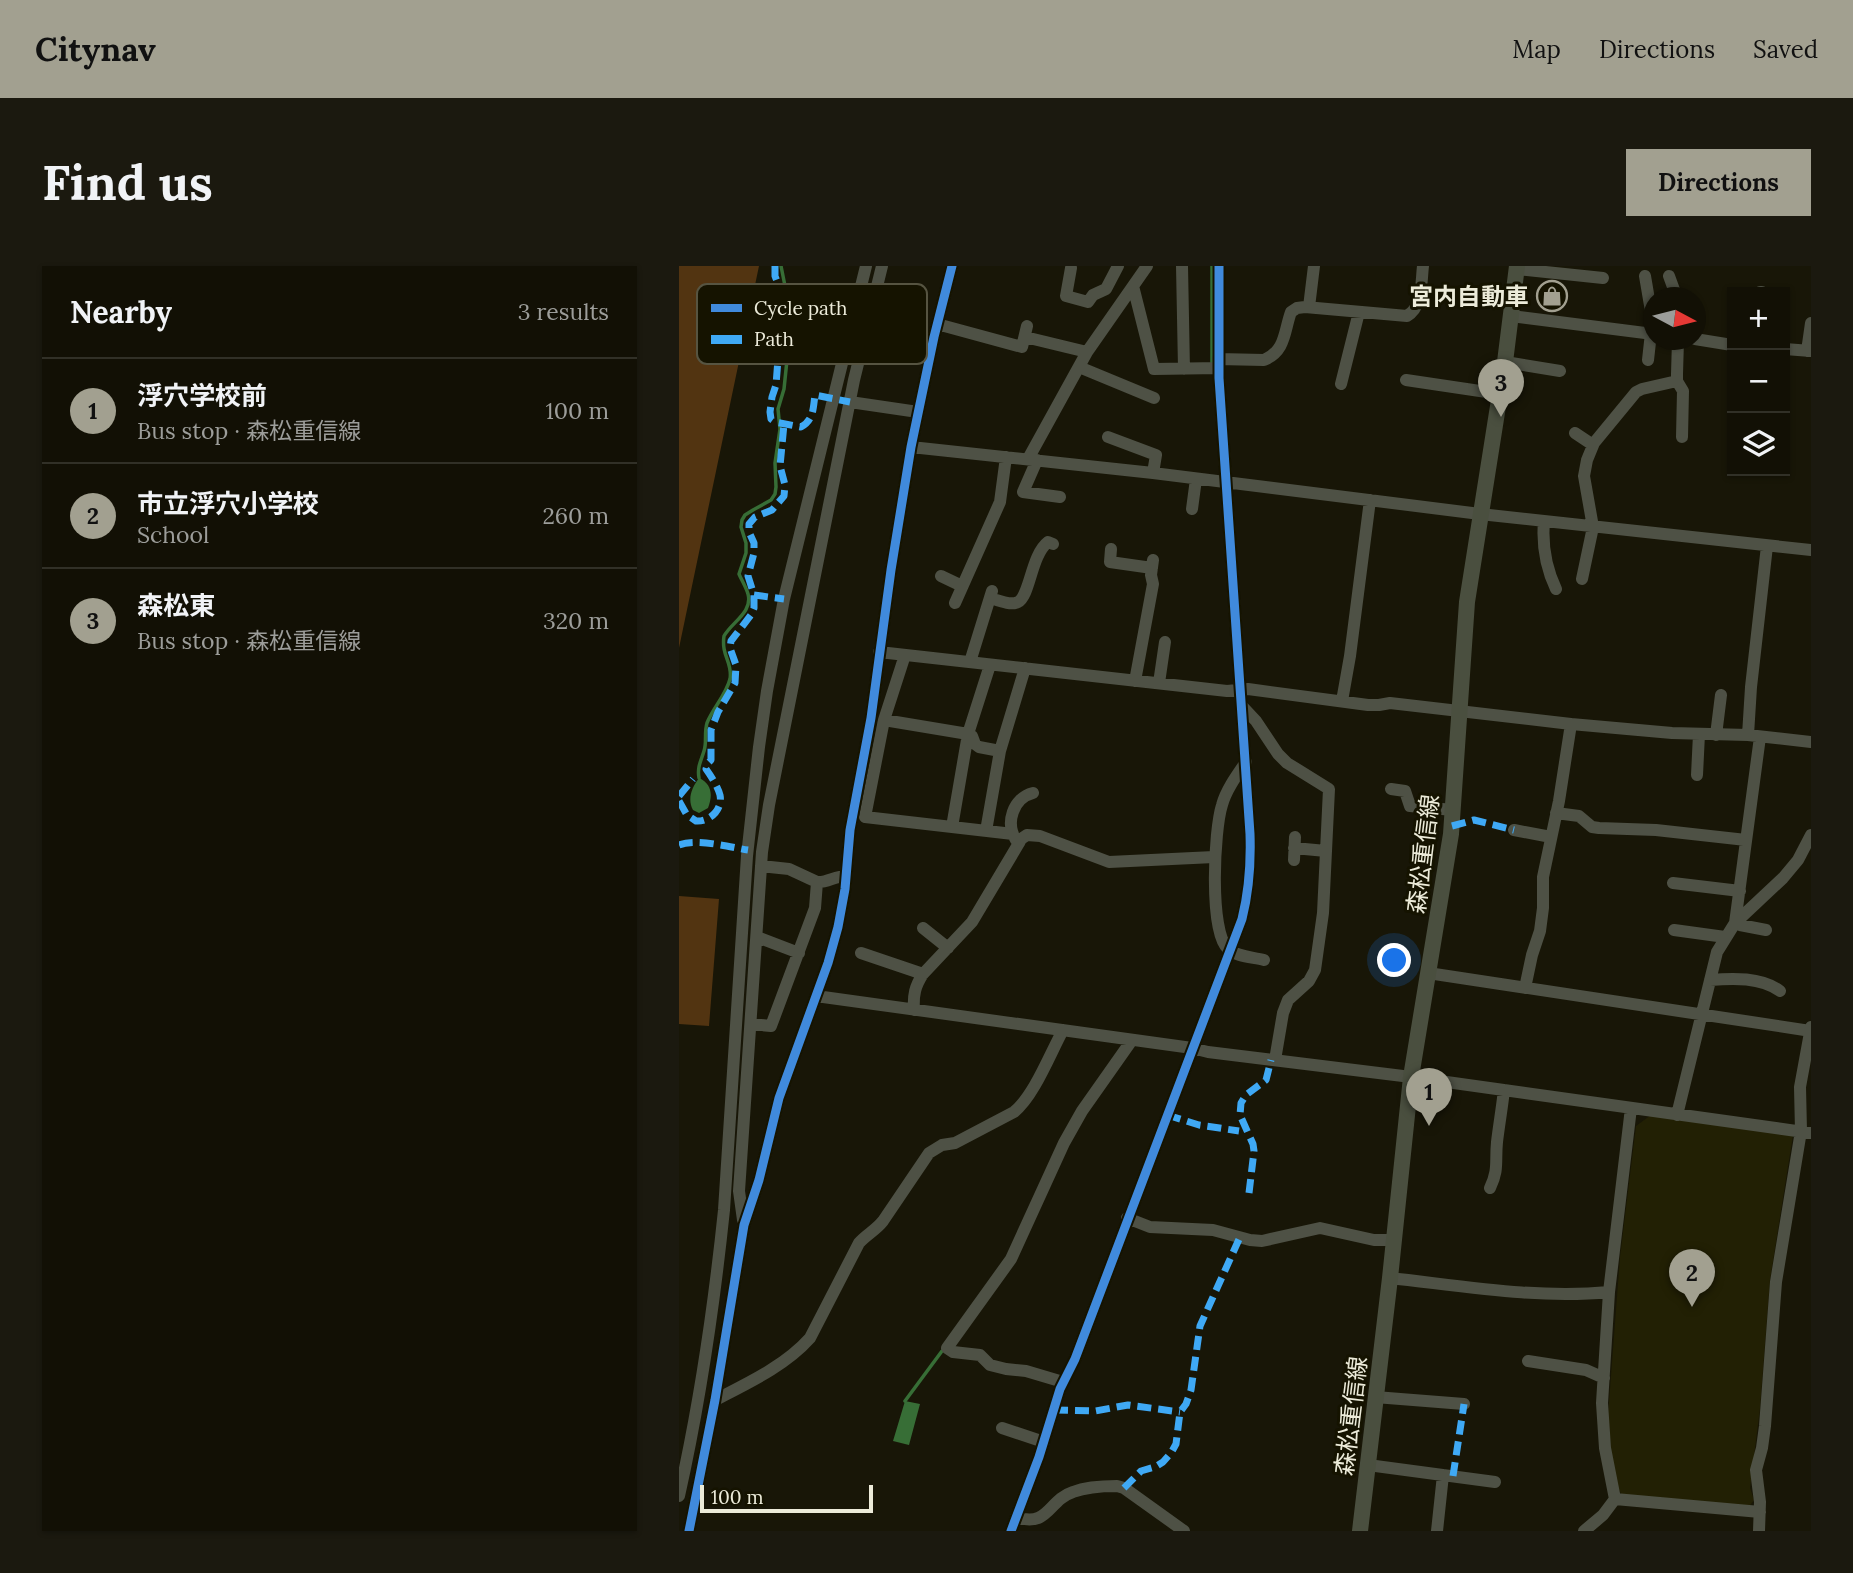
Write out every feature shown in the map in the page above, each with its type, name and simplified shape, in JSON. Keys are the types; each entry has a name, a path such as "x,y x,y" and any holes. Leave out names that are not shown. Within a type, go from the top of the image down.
{"main road":[{"name":"森松重信線","path":"1360,1531 1411,1077 1445,875 1453,810 1467,602 1517,268"}],"street":[{"path":"862,284 866,266"},
{"path":"878,284 882,266"},
{"path":"689,1531 715,1400 744,1225 759,1180 779,1098 816,996 843,904 850,830 871,718 911,447 952,266"},
{"path":"1071,268 1066,296 1088,302 1093,295 1109,291 1118,266"},
{"path":"1060,497 1023,492 1033,460 1087,352 1147,266"},
{"path":"1182,266 1184,369"},
{"path":"1011,1531 1063,1381 1075,1359 1242,919 1249,877 1250,834 1246,762 1219,364 1219,266"},
{"path":"1309,307 1314,266"},
{"path":"1154,369 1184,369 1264,360 1278,352 1291,312 1297,308 1407,316 1413,313 1418,302 1423,266"},
{"path":"1517,268 1603,278"},
{"path":"1645,276 1647,287"},
{"path":"1669,276 1673,287"},
{"path":"1133,286 1154,369"},
{"path":"1341,384 1359,312"},
{"path":"1511,316 1643,329"},
{"path":"1790,349 1809,351 1811,323"},
{"path":"937,324 999,347 1022,347 1026,331 1087,352"},
{"path":"1706,341 1727,344"},
{"path":"1648,360 1650,350"},
{"path":"1678,350 1677,381 1683,391 1682,437"},
{"path":"1505,362 1560,371"},
{"path":"679,1496 699,1397 724,1210 751,810 767,691 784,599 842,364"},
{"path":"717,1272 744,1225 739,1191 761,866 769,805 859,364"},
{"path":"1079,367 1149,395 1150,374 1154,369"},
{"path":"1406,380 1500,394"},
{"path":"1582,579 1593,527 1584,476 1593,445 1636,392 1677,381"},
{"path":"850,402 918,412"},
{"path":"1576,433 1593,445"},
{"path":"1108,437 1156,455 1153,473"},
{"path":"911,447 1811,550"},
{"path":"955,603 1000,502 1006,457"},
{"path":"1192,509 1196,479"},
{"path":"1342,701 1370,500"},
{"path":"1544,521 1543,534 1549,575 1556,589"},
{"path":"970,662 991,594 1014,604 1020,602 1039,551 1048,542 1053,544"},
{"path":"1735,923 1747,840 1754,736 1751,687 1767,546"},
{"path":"1111,549 1110,562 1153,564 1153,611 1135,681"},
{"path":"941,576 962,586"},
{"path":"1159,683 1165,642"},
{"path":"879,652 1227,691 1248,689 1571,724 1811,742"},
{"path":"905,655 884,720 865,817 986,831 1016,838 1040,835 1109,862 1214,857"},
{"path":"952,827 968,734 990,664"},
{"path":"986,831 1000,751 1025,668"},
{"path":"1716,735 1721,695"},
{"path":"1242,706 1287,763 1329,789 1323,912 1315,970 1308,981 1287,1000 1275,1060"},
{"path":"884,720 968,734 979,747 1000,751"},
{"path":"1525,988 1540,931 1543,877 1571,724"},
{"path":"1697,775 1699,734"},
{"path":"1246,762 1222,805 1214,857 1220,934 1230,951 1264,960"},
{"path":"1391,789 1405,791 1410,806 1453,810"},
{"path":"914,1010 913,995 917,984 923,974 972,922 1016,838 1012,814 1015,806 1027,794 1033,793"},
{"path":"1556,813 1579,816 1592,827 1599,828 1656,830 1747,840"},
{"path":"1514,830 1551,837"},
{"path":"1677,1115 1717,953 1735,923 1783,878 1798,860 1811,837"},
{"path":"1294,848 1327,851"},
{"path":"761,866 789,869 817,882 846,876"},
{"path":"751,1024 771,1026 815,908 817,882"},
{"path":"1673,883 1740,891"},
{"path":"1735,923 1766,930"},
{"path":"923,928 947,948"},
{"path":"1674,930 1725,937"},
{"path":"757,936 799,953"},
{"path":"861,953 923,974"},
{"path":"1428,973 1811,1030 1800,1087 1806,1132 1776,1282 1765,1426 1756,1470 1759,1531"},
{"path":"1710,980 1747,980 1772,984 1780,991"},
{"path":"816,996 1806,1132"},
{"path":"715,1400 759,1376 803,1346 810,1338 859,1243 883,1221 929,1153 941,1145 955,1143 1020,1107 1063,1030"},
{"path":"1063,1381 990,1365 980,1355 953,1352 947,1348 1011,1259 1076,1121 1132,1040"},
{"path":"1490,1188 1497,1164 1496,1147 1504,1090"},
{"path":"1584,1531 1603,1515 1615,1499 1605,1447 1602,1403 1609,1292 1631,1108"},
{"path":"1127,1218 1150,1227 1213,1230 1262,1241 1320,1228 1374,1240 1394,1240"},
{"path":"1390,1278 1542,1294 1584,1295 1609,1292"},
{"path":"1528,1361 1585,1370 1604,1378"},
{"path":"1375,1397 1464,1404"},
{"path":"1002,1428 1044,1442"},
{"path":"1368,1465 1495,1482"},
{"path":"1437,1531 1443,1475"},
{"path":"1016,1517 1038,1519 1071,1492 1117,1486 1124,1488 1184,1531"},
{"path":"1615,1499 1760,1512"}],"shaded area":[{"path":"679,266 759,266 755,284 697,284 697,364 738,364 679,648"},
{"path":"699,778 707,783 711,799 708,808 699,813 693,810 690,797"},
{"path":"679,896 719,899 709,1026 679,1024"},
{"path":"1651,1115 1793,1135 1770,1280 1760,1408 1750,1488 1754,1500 1748,1508 1622,1495 1617,1487 1608,1415 1620,1257 1636,1126"},
{"path":"905,1401 920,1404 909,1445 893,1441"}],"waterway":[{"path":"781,266 785,284"},
{"path":"1212,266 1212,364"},
{"path":"699,778 707,723 730,679 724,636 745,612 749,600 739,574 746,553 742,520 745,515 771,500 775,494 775,463 780,429 778,409 784,389 787,364"},
{"path":"905,1401 942,1351"}],"marked path":[{"path":"775,266 778,284"},
{"path":"778,364 770,412 771,419 775,422 801,427 811,417 815,395 850,402"},
{"path":"679,801 687,815 696,821 710,817 719,806 719,792 706,769 711,760 711,730 735,683 736,665 730,648 731,641 754,608 754,595 748,576 754,553 749,524 755,517 772,510 784,496 785,485 780,466 784,424"},
{"path":"754,595 784,599"},
{"path":"679,796 693,779"},
{"path":"1452,826 1474,820 1514,830"},
{"path":"679,845 703,843 748,850"},
{"path":"1249,1193 1254,1151 1240,1115 1241,1103 1246,1095 1266,1080 1271,1060"},
{"path":"1167,1115 1199,1125 1239,1131"},
{"path":"1124,1488 1141,1471 1163,1462 1176,1444 1180,1412 1191,1390 1200,1326 1240,1237"},
{"path":"1453,1476 1464,1404"},
{"path":"1054,1410 1095,1411 1128,1405 1180,1412"}],"cycle path":[{"path":"689,1531 715,1400 744,1225 759,1180 779,1098 828,963 838,927 845,889 850,830 871,718 911,447 952,266"},
{"path":"1011,1531 1039,1457 1060,1389 1075,1359 1242,919 1246,898 1250,834 1219,378 1219,266"}],"place":[{"name":"宮内自動車","path":"1552,296"},
{"name":"森松東","path":"1501,417"},
{"name":"浮穴学校前","path":"1429,1126"},
{"name":"市立浮穴小学校","path":"1692,1307"}]}
